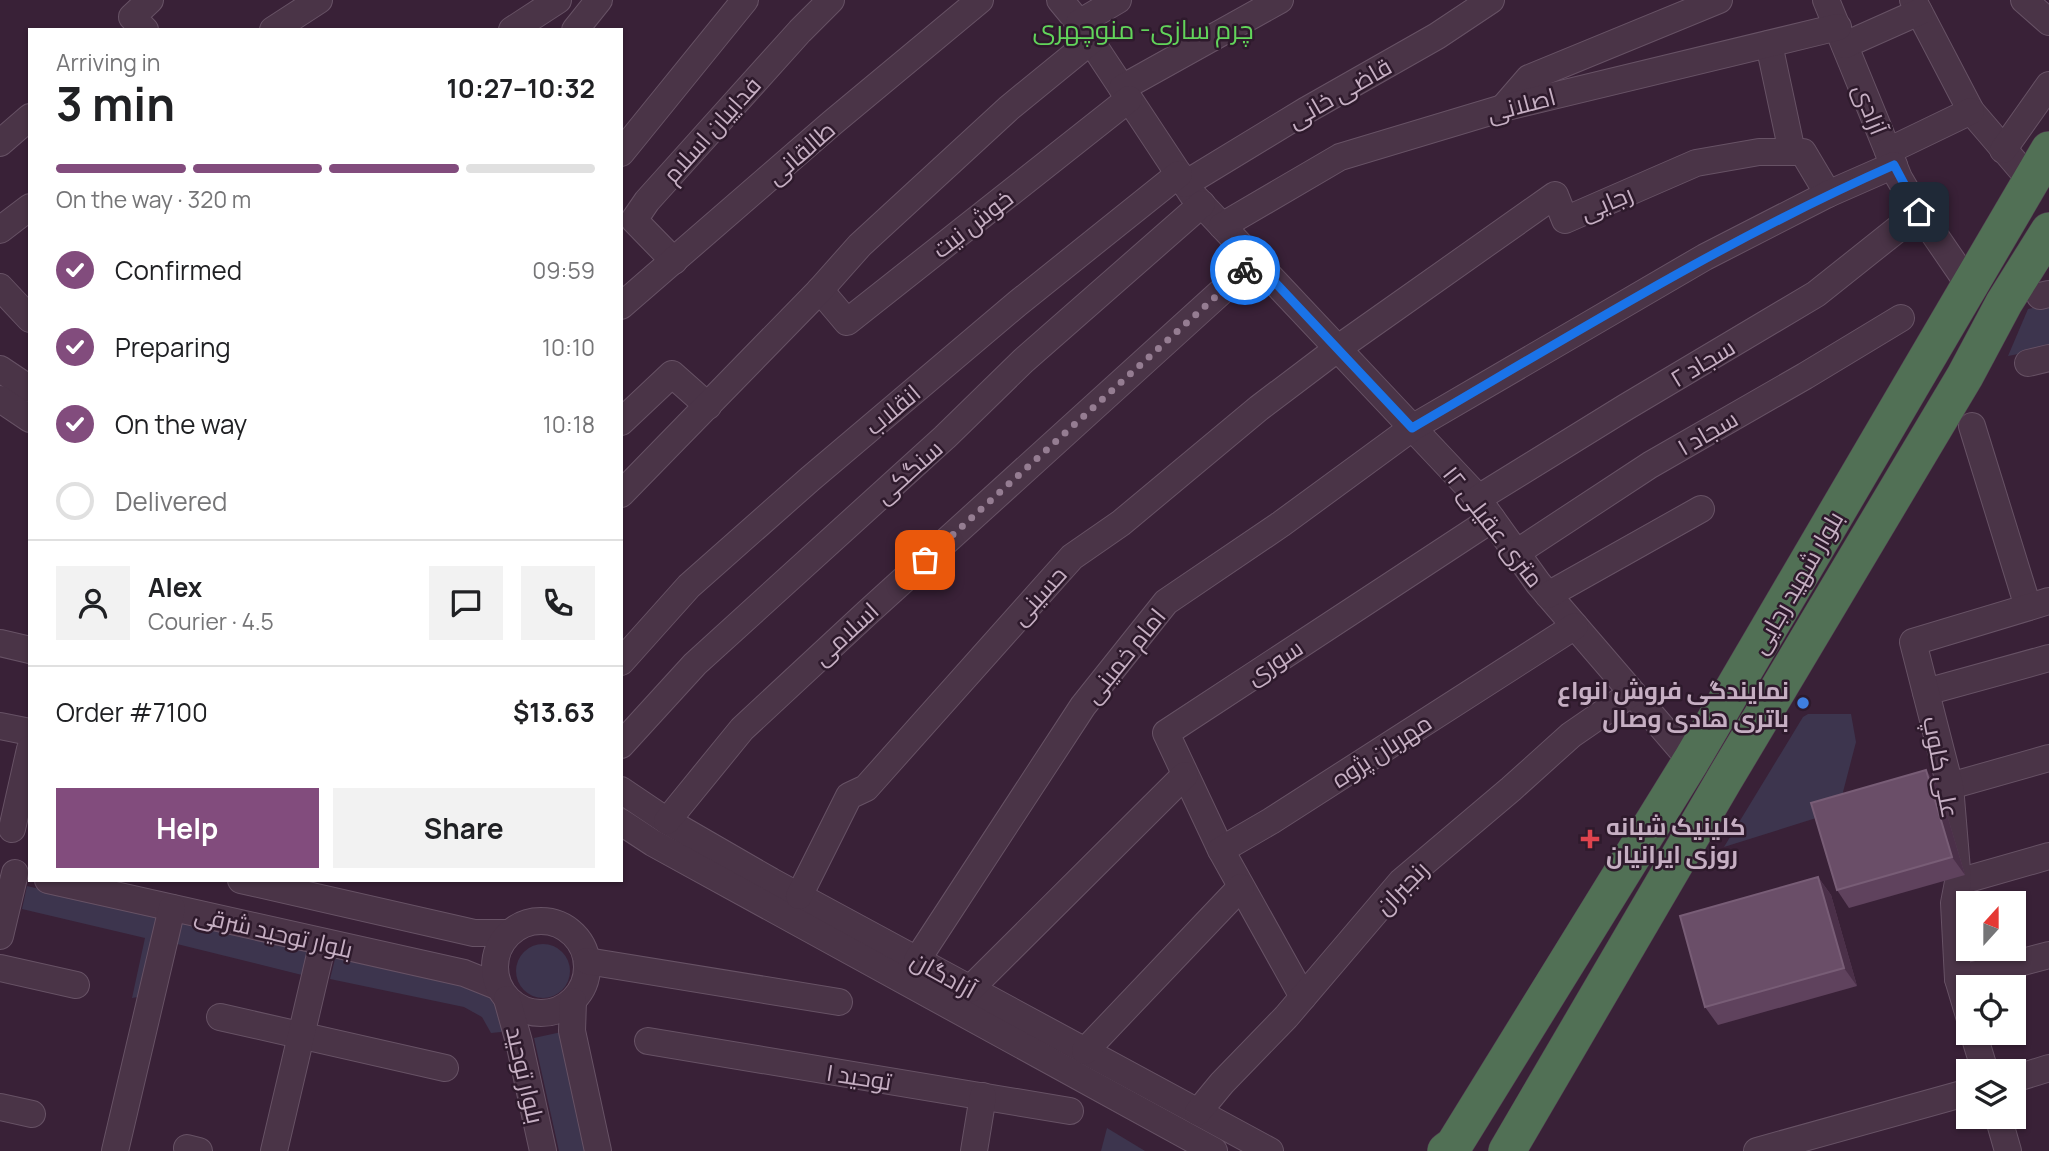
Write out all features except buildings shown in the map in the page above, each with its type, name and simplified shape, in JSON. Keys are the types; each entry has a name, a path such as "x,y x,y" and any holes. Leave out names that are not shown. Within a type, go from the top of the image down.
{"highway":[{"name":"بلوار شهید رجایی","path":"1452,1149 1691,761 2049,150"},
{"name":"بلوار شهید رجایی","path":"1507,1151 2049,230"}],"street":[{"path":"276,28 319,0"},
{"path":"515,28 558,0"},
{"path":"577,28 599,0"},
{"path":"623,151 745,0"},
{"name":"فداییان اسلام","path":"674,261 634,220 647,201 831,0"},
{"name":"طالقانی","path":"623,304 832,123 980,0"},
{"name":"۱۲ متری عقیلی","path":"1060,0 1085,32 1182,179 1202,204 1412,428 1484,509 1548,595 1691,761"},
{"path":"623,492 870,236 1009,108 1118,0"},
{"path":"1126,93 1280,0"},
{"name":"قاضی خانی","path":"1182,179 1437,36 1491,0"},
{"path":"1503,108 1529,78 1719,0"},
{"name":"آزادی","path":"1826,0 1891,158 1919,212 1969,285"},
{"path":"2024,0 2049,22"},
{"path":"1916,6 1971,111 2031,181"},
{"name":"اصلانی","path":"1222,226 1340,156 1503,108 1769,44 1841,36 1916,6"},
{"path":"1769,44 1791,152 1803,152 1828,194"},
{"path":"2003,150 2049,85"},
{"name":"خوش نیت","path":"820,290 846,322 1126,93"},
{"name":"امام خمینی","path":"917,960 1083,706 1166,603 1281,524 1412,428 1705,257 1828,194 1971,111"},
{"path":"0,143 28,119"},
{"name":"رجایی","path":"1337,349 1555,195 1565,220 1696,163 1759,152 1791,152"},
{"name":"انقلاب","path":"623,660 689,586 810,479 1018,303 1182,179"},
{"name":"سنگکی","path":"623,743 695,664 945,437 1023,360 1202,204"},
{"path":"0,230 28,209"},
{"name":"سجاد ۲","path":"1484,509 1626,407 1816,294 1919,212"},
{"name":"اسلامی","path":"667,821 742,729 1255,261"},
{"path":"0,287 28,317"},
{"name":"سجاد ۱","path":"1516,552 1650,465 1901,318"},
{"name":"حسینی","path":"799,895 849,796 866,788 1072,557 1121,523 1259,408 1337,349"},
{"path":"623,420 672,374 708,406"},
{"path":"14,379 28,414"},
{"path":"1972,426 2039,604"},
{"name":"سوری","path":"1221,850 1166,733 1484,509"},
{"path":"1548,595 1701,509"},
{"name":"علی کلوپ","path":"1958,975 1954,903 1958,882 1950,786 1913,642 2039,604"},
{"name":"مهربان پژوه","path":"1221,850 1271,821 1574,626"},
{"path":"0,643 28,650"},
{"path":"1926,692 2049,658"},
{"name":"رنجبران","path":"1198,1112 1303,997 1401,882 1571,735 1632,693"},
{"path":"0,726 28,732"},
{"path":"1950,786 2049,758"},
{"path":"14,829 28,759"},
{"path":"970,989 1185,775"},
{"name":"آزادگان","path":"623,791 765,891 1214,1151"},
{"name":"آزادگان","path":"623,823 653,843 765,891 799,895 1270,1151"},
{"path":"1221,850 1303,997"},
{"path":"1958,882 2049,856"},
{"path":"0,936 15,873"},
{"name":"بلوار توحید شرقی","path":"57,882 464,973 503,993"},
{"name":"بلوار توحید شرقی","path":"250,882 474,933 509,933"},
{"path":"1085,1051 1241,887"},
{"path":"115,1151 172,908"},
{"path":"535,921 550,921 575,935 583,947 587,961 587,975 582,989 573,1001 561,1009 547,1013 532,1013 519,1008 503,993 495,973 495,958 500,944 509,933 521,925 535,921"},
{"path":"275,1151 323,942"},
{"path":"1973,975 2049,955"},
{"path":"587,961 839,1002"},
{"path":"0,968 76,985"},
{"name":"بلوار توحید","path":"503,993 519,1042 543,1151"},
{"path":"573,1001 572,1031 598,1151"},
{"path":"220,1017 445,1068"},
{"name":"توحید ۱","path":"648,1041 1070,1111"},
{"path":"2026,1075 2049,1068"},
{"path":"974,1151 983,1096"},
{"path":"1757,1151 1956,1096"},
{"path":"0,1107 32,1114"},
{"path":"2002,1129 2008,1151"}],"shaded area":[{"path":"2049,305 2049,348 2008,356 2028,309"},
{"path":"1808,714 1851,714 1856,742 1843,792 1848,808 1724,847 1803,717"},
{"path":"27,886 162,918 144,996 132,998 145,938 22,909"},
{"path":"183,919 308,950 302,975 177,944"},
{"path":"543,944 562,952 570,971 562,990 543,998 524,990 516,971 524,952"},
{"path":"336,955 452,978 496,998 508,1026 501,1032 491,1033 482,1017 464,1007 330,979"},
{"path":"566,1031 593,1151 559,1151 534,1038"},
{"path":"1107,1128 1145,1151 1101,1151"}],"way so far":[{"path":"925,560 1245,270"}],"place":[{"name":"نمایندگی فروش انواع باتری هادی وصال","path":"1803,703"},
{"name":"کلینیک شبانه روزی ایرانیان","path":"1590,839"}],"district":[{"name":"چرم سازی- منوچهری","path":"1143,29"}],"route":[{"path":"1245,270 1255,261 1412,428 1705,257 1828,194 1894,165 1919,212"}]}
